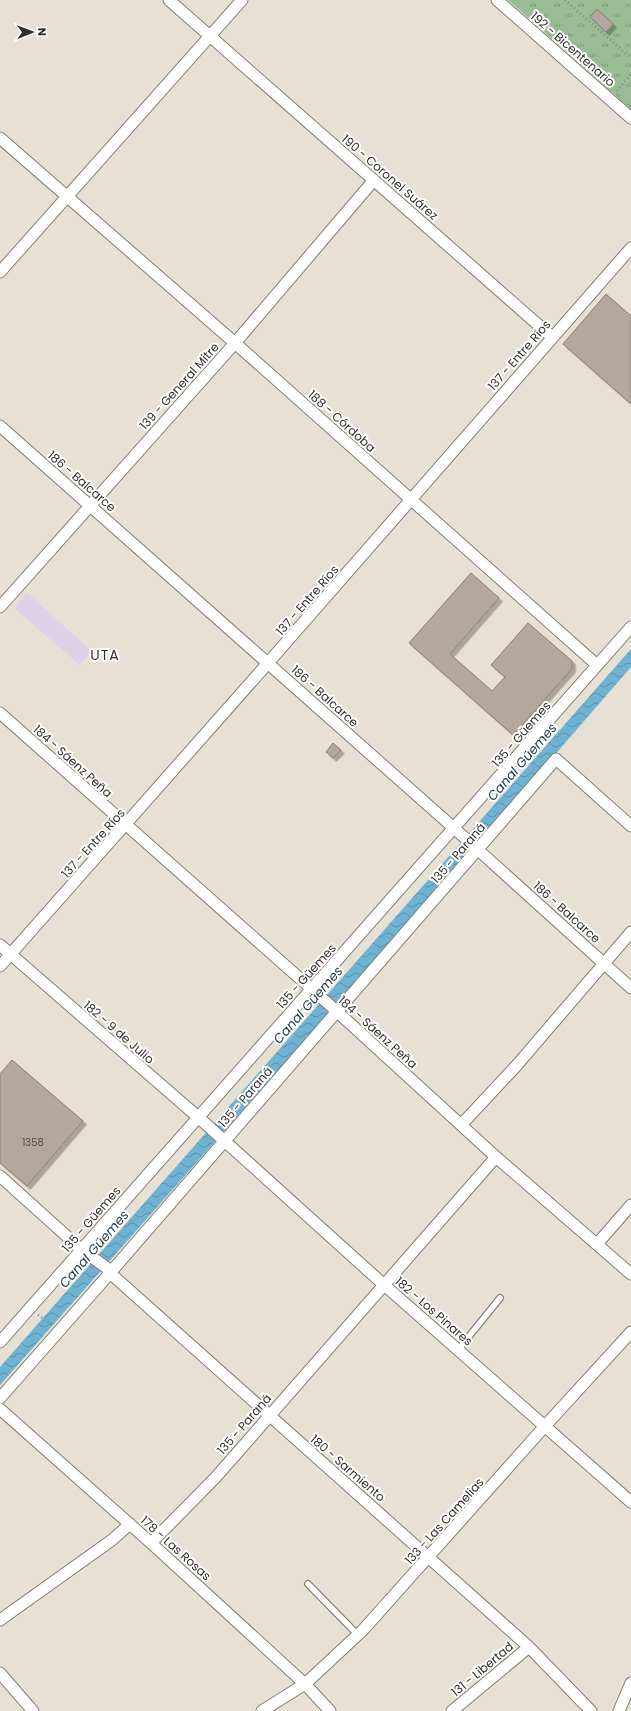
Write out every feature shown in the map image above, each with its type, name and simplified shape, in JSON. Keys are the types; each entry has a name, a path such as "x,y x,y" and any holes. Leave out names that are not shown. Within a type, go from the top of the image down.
{"street":[{"name":"190 - Coronel Suárez","path":"169,0 552,337"},
{"path":"0,272 242,0"},
{"name":"192 - Bicentenario","path":"497,0 631,118"},
{"name":"188 - Córdoba","path":"0,138 235,343 597,665"},
{"name":"139 - General Mitre","path":"0,607 235,343 374,180"},
{"name":"137 - Entre Ríos","path":"0,966 126,825 631,248"},
{"name":"186 - Balcarce","path":"0,426 475,847 631,988"},
{"name":"135 - Güemes","path":"0,1342 85,1252 200,1120 315,993 457,831 597,665 631,627"},
{"name":"184 - Sáenz Peña","path":"0,713 334,1009 496,1157 631,1274"},
{"name":"135 - Paraná","path":"0,1398 108,1270 334,1009 475,847 556,759 631,826"},
{"path":"461,1125 517,1065 631,932"},
{"name":"182 - 9 de Julio","path":"0,945 222,1140"},
{"name":"182 - Los Pinares","path":"222,1140 631,1502"},
{"name":"135 - Paraná","path":"151,1543 216,1476 496,1157"},
{"name":"180 - Sarmiento","path":"0,1176 85,1252 108,1270 269,1416 529,1647 591,1711"},
{"path":"597,1244 631,1205"},
{"name":"133 - Las Camelias","path":"262,1711 305,1684 358,1635 631,1332"},
{"name":"178 - Las Rosas","path":"0,1410 151,1543 305,1684 330,1711"},
{"path":"0,1620 112,1540 130,1524"},
{"name":"131 - Libertad","path":"452,1711 529,1647"},
{"path":"0,1673 33,1711"},
{"path":"619,1711 631,1683"}],"lane":[{"path":"458,1350 500,1298"},
{"path":"308,1584 358,1635"}],"path":[{"path":"565,0 631,58"},
{"path":"610,99 631,74"},
{"path":"40,1316 55,1328"}],"shaded area":[{"path":"27,593 92,651 80,665 14,608"}],"green space":[{"path":"508,0 631,0 631,109"}],"water":[{"name":"Canal Güemes","path":"631,649 631,667 453,872 0,1385 0,1367"}],"building":[{"path":"597,9 613,24 606,32 590,17"},
{"path":"606,294 631,316 631,404 563,344"},
{"path":"471,573 499,598 450,654 492,691 505,677 491,665 528,623 572,661 572,669 513,735 409,643"},
{"path":"333,743 341,750 333,758 326,752"},
{"path":"12,1060 83,1121 27,1186 0,1163 0,1074"}],"district":[{"name":"UTA","path":"105,655"}]}
